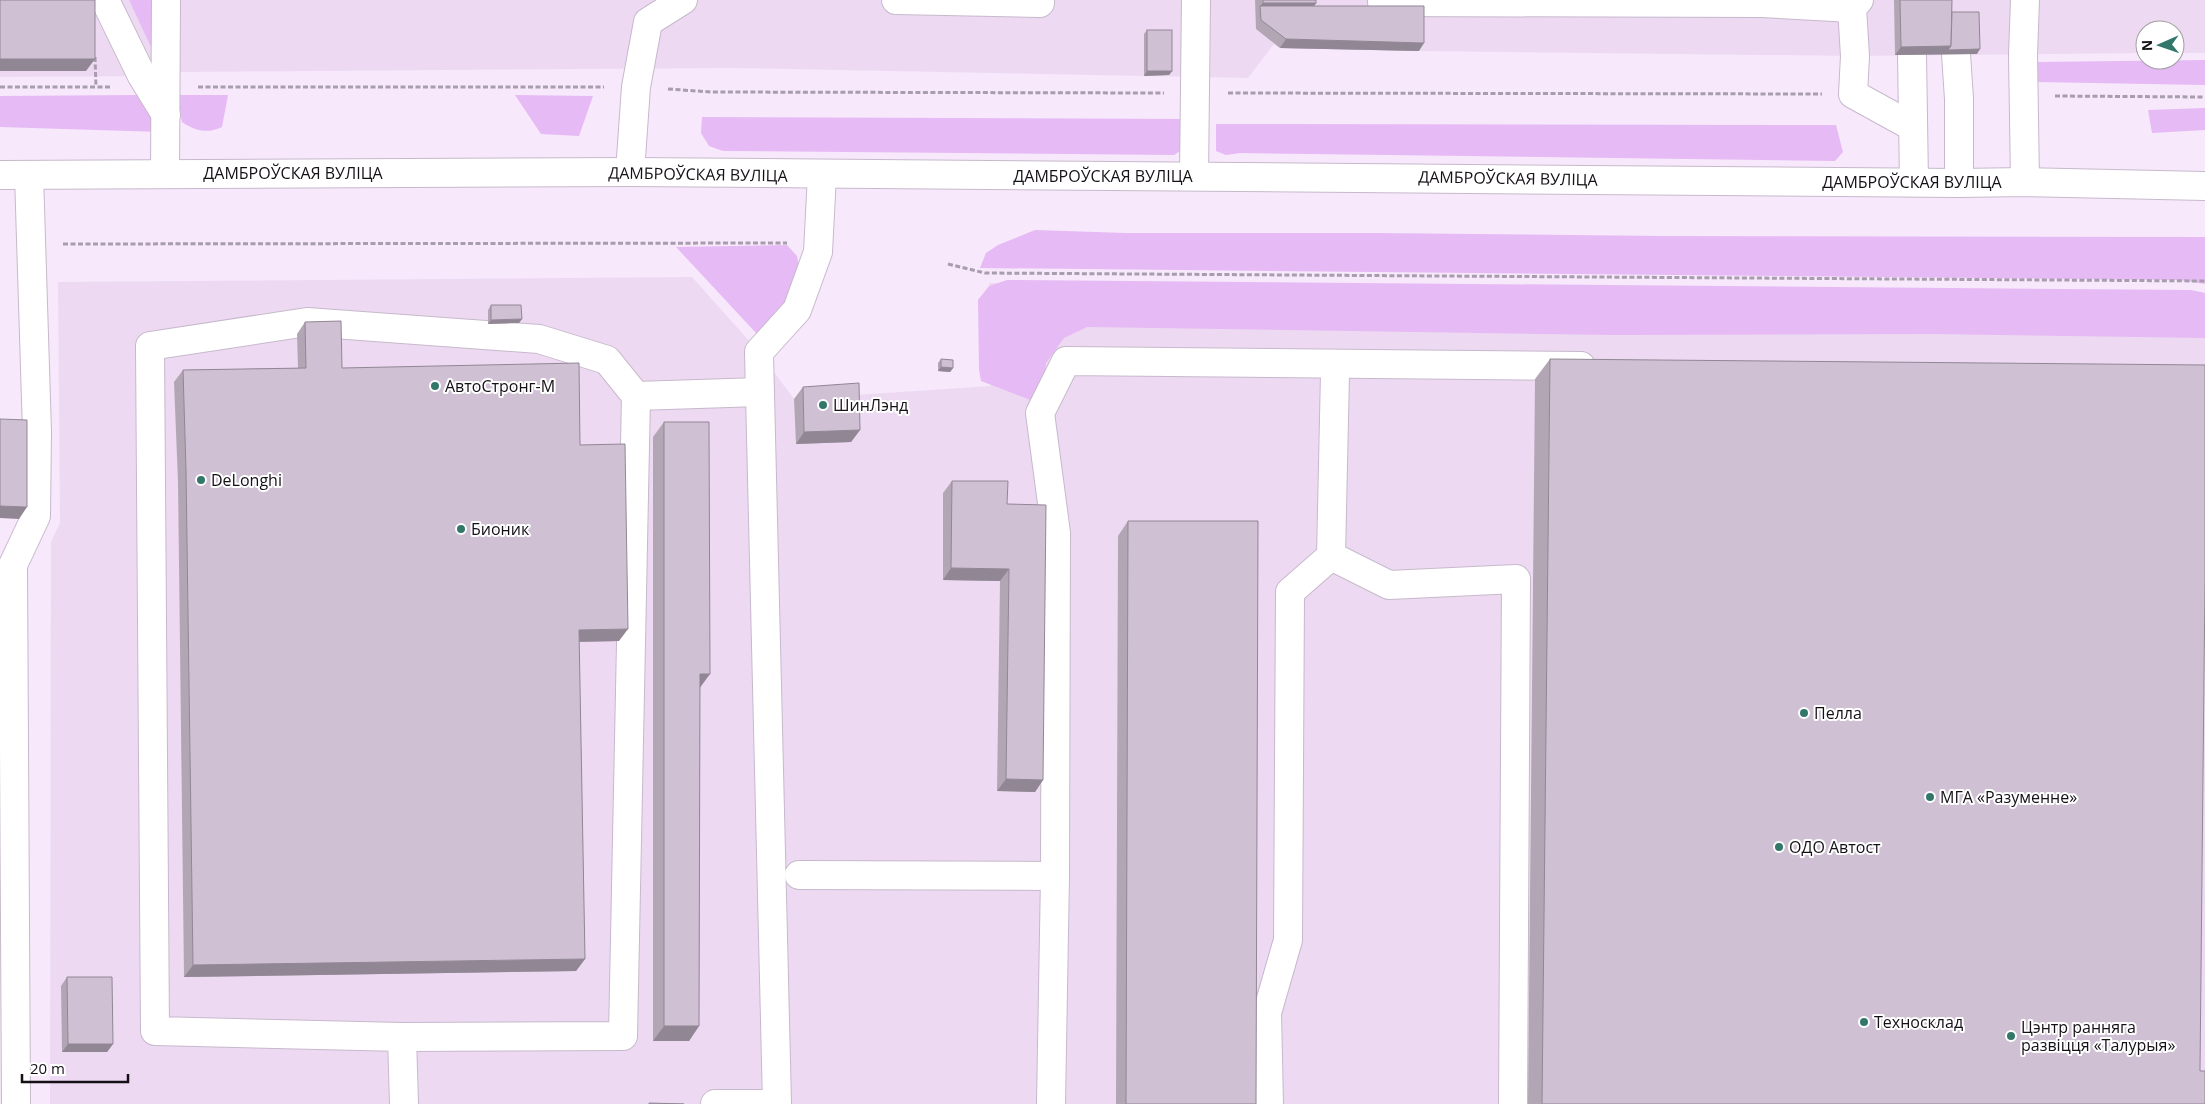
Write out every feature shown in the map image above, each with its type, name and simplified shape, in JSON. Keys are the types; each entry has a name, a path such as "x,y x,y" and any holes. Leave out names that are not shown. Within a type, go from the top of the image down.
{"street":[{"path":"105,0 157,87 166,115 165,174"},
{"path":"157,87 166,0"},
{"path":"630,172 636,87 648,22 683,0"},
{"path":"896,0 1040,3 1040,0"},
{"path":"1194,176 1196,0"},
{"path":"1382,0 1382,2 1855,4 1853,94 1913,127"},
{"path":"2025,0 2023,55 2025,182"},
{"path":"1956,54 1959,99 1958,183"},
{"path":"1912,55 1914,182"},
{"name":"ДАМБРОЎСКАЯ ВУЛІЦА","path":"0,175 630,172 822,175 2025,182 2205,186"},
{"path":"16,1104 6,565 36,516 37,432 29,175"},
{"path":"715,1104 777,1104 759,352 797,310 818,252 822,175"},
{"path":"307,322 539,339 608,360 636,396 623,1036 402,1037 155,1031 150,346 307,322"},
{"path":"1051,1104 1055,876 1056,534 1040,413 1066,361 1606,366"},
{"path":"1270,1104 1268,1014 1288,940 1290,592 1331,556 1334,373"},
{"path":"636,396 760,392"},
{"path":"1331,556 1389,585 1516,579 1513,1104"},
{"path":"799,875 1055,876"},
{"path":"402,1037 404,1104"}],"path":[{"path":"0,87 636,87 711,92 1853,94"},
{"path":"2025,96 2205,97"},
{"path":"31,238 66,245 818,242"},
{"path":"948,264 985,273 2205,281"}],"shaded area":[{"path":"0,0 129,0 155,56 156,76 0,77"},
{"path":"129,0 155,0 155,56"},
{"path":"176,0 2205,0 2205,53 2185,53 2185,20 2135,20 2135,53 1855,56 1419,51 1280,48 1274,44 1248,78 732,68 175,72"},
{"path":"2185,60 2205,60 2205,85 2036,82 2037,62 2135,61 2135,70 2185,70"},
{"path":"137,95 161,132 0,127 0,96"},
{"path":"177,95 228,95 222,127 206,131 192,128 182,122"},
{"path":"515,95 593,96 579,136 541,134"},
{"path":"2205,108 2205,130 2152,133 2148,110"},
{"path":"702,117 1185,119 1185,148 1174,155 723,151 709,146 701,133"},
{"path":"1216,124 1836,125 1843,152 1835,161 1240,153 1226,155 1216,151"},
{"path":"1035,230 1125,233 2205,237 2205,284 2179,280 980,268 986,253 998,245"},
{"path":"787,245 797,256 800,272 783,318 757,334 676,247"},
{"path":"692,277 759,352 794,399 991,386 989,283 1780,289 2205,302 2205,1104 50,1104 51,542 60,523 58,282"},
{"path":"1007,280 2191,290 2205,293 2205,338 1932,334 1614,335 1087,327 1064,338 1046,363 1041,404 981,381 979,370 978,300 989,286"}],"building":[{"path":"0,0 95,0 95,59 0,59"},
{"path":"1263,0 1316,0 1316,3 1263,3"},
{"path":"1900,0 1952,0 1951,46 1901,47"},
{"path":"1260,6 1424,6 1424,43 1286,39 1261,20"},
{"path":"1952,12 1979,12 1980,49 1948,50 1951,46"},
{"path":"1147,30 1172,30 1172,71 1147,71"},
{"path":"491,305 521,305 522,319 491,320"},
{"path":"341,321 342,368 579,363 580,445 625,444 628,629 579,630 585,959 193,965 183,370 306,368 305,322"},
{"path":"941,359 953,360 953,368 941,367"},
{"path":"1550,359 2205,365 2205,579 2200,1071 2205,1071 2205,1104 1542,1104"},
{"path":"859,383 860,430 804,432 803,387"},
{"path":"0,419 27,420 27,507 0,506"},
{"path":"664,422 709,422 710,674 700,674 699,1026 664,1026"},
{"path":"952,481 1008,481 1007,504 1046,505 1043,780 1006,779 1009,569 951,568"},
{"path":"1128,521 1258,521 1256,1104 1126,1104"},
{"path":"67,977 112,977 113,1044 68,1044"},
{"path":"649,1103 684,1104 649,1104"}],"place":[{"name":"АвтоСтронг-М","path":"435,386"},
{"name":"ШинЛэнд","path":"823,405"},
{"name":"DeLonghi","path":"201,480"},
{"name":"Бионик","path":"461,529"},
{"name":"Пелла","path":"1804,713"},
{"name":"МГА «Разуменне»","path":"1930,797"},
{"name":"ОДО Автост","path":"1779,847"},
{"name":"Техносклад","path":"1864,1022"},
{"name":"Цэнтр ранняга развіцця «Талурыя»","path":"2011,1036"}]}
